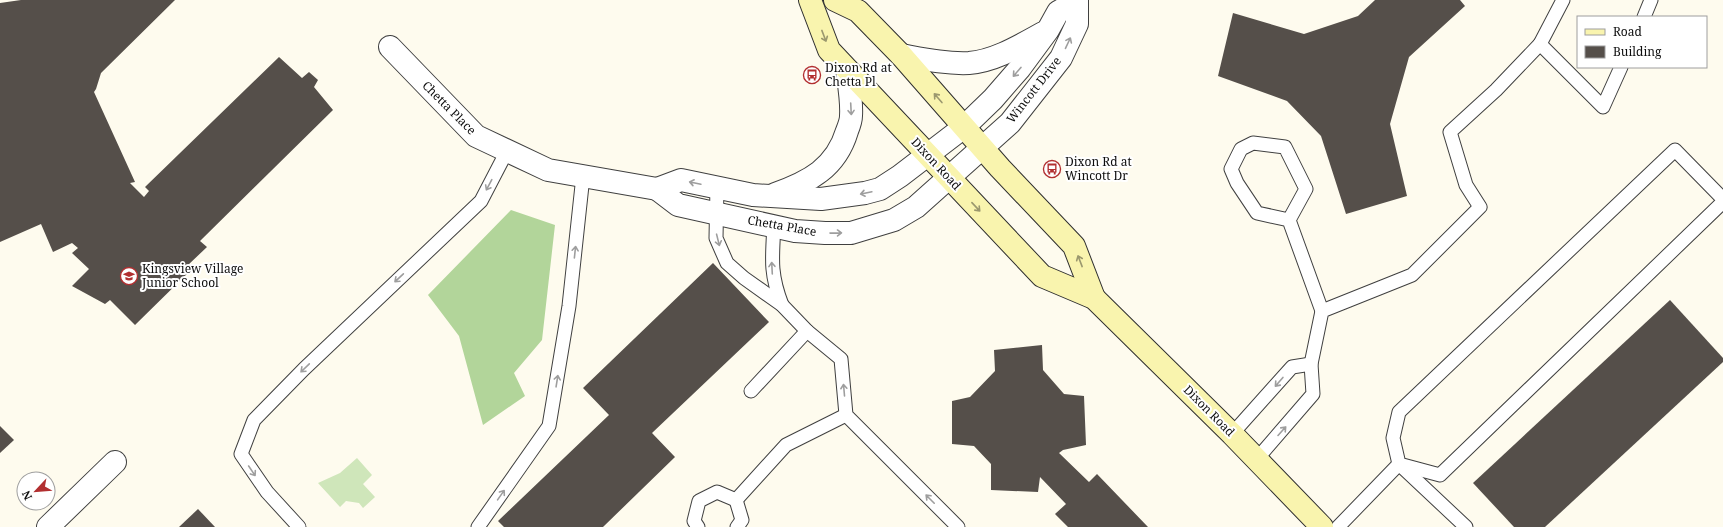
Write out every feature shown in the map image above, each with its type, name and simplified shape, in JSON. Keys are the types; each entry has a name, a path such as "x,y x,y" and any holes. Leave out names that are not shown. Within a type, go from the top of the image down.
{"main road":[{"name":"Dixon Road","path":"810,0 829,50 1042,276 1094,298 1232,434 1322,527"},
{"name":"Dixon Road","path":"835,0 858,11 901,55 982,148 1074,246 1094,298"}],"street":[{"name":"Wincott Drive","path":"964,127 993,99 1020,68 1048,30 1058,12 1077,0"},
{"name":"Wincott Drive","path":"982,148 1010,122 1061,58 1077,24 1077,0"},
{"path":"901,55 934,61 970,63 1010,50 1048,30"},
{"name":"Chetta Place","path":"390,47 476,136 548,170 657,189 678,205 795,231 851,233 894,220 916,207 982,148"},
{"path":"768,197 800,185 823,170 844,143 851,116 848,70"},
{"path":"657,189 681,180 768,197 821,199 865,193 880,189 964,127"},
{"path":"48,527 116,462"}],"lane":[{"path":"1322,311 1412,275 1480,207 1466,184 1450,132 1496,90 1540,44 1563,0"},
{"path":"1644,16 1651,0"},
{"path":"1540,44 1603,107 1621,68"},
{"path":"1253,143 1285,147 1306,190 1288,220 1257,213 1237,183 1231,169 1241,149 1253,143"},
{"path":"1399,464 1440,475 1723,200 1675,150 1399,412 1393,438 1399,464 1466,527"},
{"path":"299,527 267,492 241,454 254,420 304,369 481,201 507,151"},
{"path":"478,527 549,426 569,306 582,176"},
{"path":"717,187 716,238 727,263 744,278 782,305 807,331 841,359 846,415 958,527"},
{"path":"1256,460 1313,394 1311,364 1322,311 1288,220"},
{"path":"774,226 772,270 775,286 782,305"},
{"path":"751,391 807,331"},
{"path":"1232,434 1292,367 1311,364"},
{"path":"736,500 786,445 846,415"},
{"path":"1338,527 1399,464"},
{"path":"698,527 694,521 699,501 717,492 736,500"},
{"path":"736,500 742,520 737,527"}],"green space":[{"path":"511,210 555,225 542,340 514,373 525,396 483,425 459,336 428,295"},
{"path":"357,458 372,475 363,484 375,497 363,508 359,503 346,501 340,507 318,483 340,473"}],"building":[{"path":"21,0 175,0 101,73 94,92 135,182 130,183 144,197 149,191 145,187 279,57 302,78 309,72 318,80 314,87 333,110 200,241 207,247 187,266 191,270 135,325 110,300 105,304 72,286 89,269 72,253 78,248 72,243 53,252 41,224 0,242 0,3"},
{"path":"1375,0 1460,0 1465,6 1409,57 1390,124 1407,196 1346,214 1321,136 1287,101 1218,76 1233,13 1304,34 1358,16"},
{"path":"713,263 769,322 652,433 675,457 603,527 504,527 498,521 609,415 583,388"},
{"path":"1670,300 1723,358 1723,362 1545,527 1514,527 1473,483"},
{"path":"1042,345 1043,370 1064,394 1084,396 1086,445 1063,450 1059,453 1089,482 1097,474 1148,527 1068,527 1055,514 1066,504 1040,477 1038,492 991,490 991,464 974,446 952,444 952,401 970,397 995,371 994,350"},
{"path":"0,426 14,440 0,453"},
{"path":"198,509 215,527 179,527"}],"place":[{"name":"Dixon Rd at Chetta Pl","path":"812,75"},
{"name":"Dixon Rd at Wincott Dr","path":"1052,169"},
{"name":"Kingsview Village Junior School","path":"129,276"}]}
